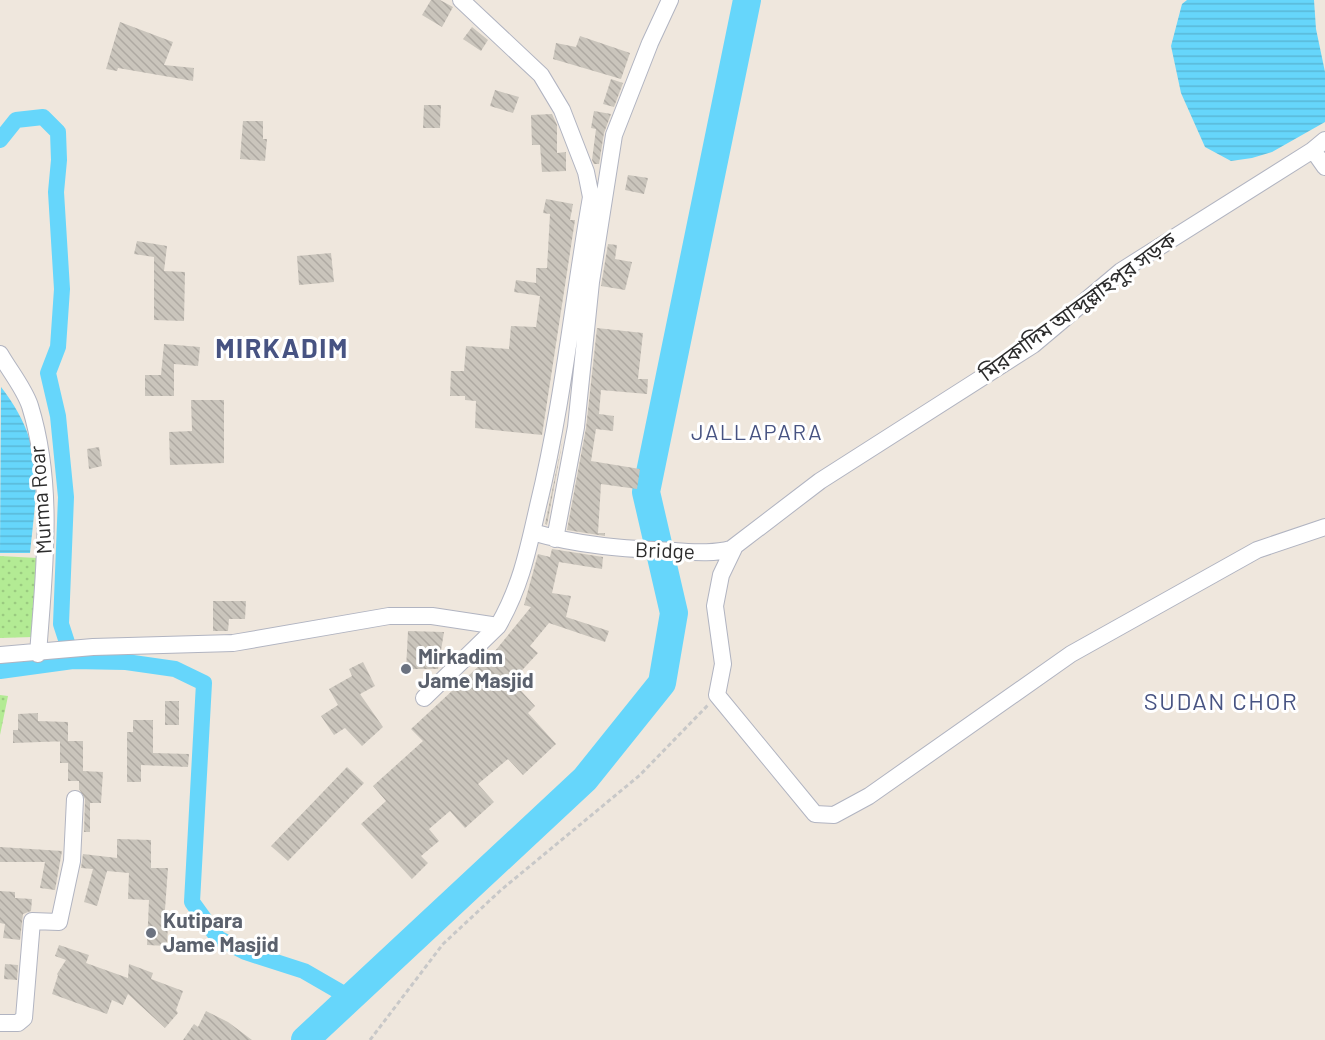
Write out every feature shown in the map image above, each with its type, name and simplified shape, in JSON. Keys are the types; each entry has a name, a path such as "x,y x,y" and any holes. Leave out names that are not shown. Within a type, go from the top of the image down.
{"street":[{"path":"424,698 498,626 514,599 554,442 591,197 586,172 562,110 542,75 461,0"},
{"path":"555,539 576,427 591,282 614,135 638,72 670,0"},
{"path":"1319,145 1325,167"},
{"name":"মিরকাদিম আব্দুল্লাহপুর সড়ক","path":"713,552 734,548 820,480 1033,345 1121,271 1319,145"},
{"name":"Murma Roar","path":"0,354 29,404 43,463 47,539 38,654"},
{"path":"734,548 721,575 715,606 723,664 717,695 815,814 834,815 868,796 1071,654 1257,550 1325,527"},
{"name":"Bridge","path":"532,532 555,539 617,549 713,552"},
{"path":"0,655 38,654 93,647 234,642 389,616 432,616 498,626"},
{"path":"0,1023 18,1023 24,1018 32,921 59,922 72,861 75,799"}],"path":[{"path":"370,1040 443,944 501,890 640,775 684,732 717,695"}],"green space":[{"path":"0,556 37,558 33,637 0,638"},
{"path":"0,695 8,696 0,735"}],"water":[{"path":"1187,0 1314,0 1316,29 1325,72 1325,122 1272,152 1252,158 1231,161 1205,147 1181,93 1171,46 1182,4"},
{"path":"1,387 26,428 32,447 36,486 30,553 0,553"}],"building":[{"path":"431,0 440,0 453,7 442,27 422,15"},
{"path":"120,22 173,42 164,65 194,68 193,81 118,68 117,71 106,69"},
{"path":"472,27 488,40 481,51 463,39"},
{"path":"580,36 630,53 621,79 553,59 556,43 576,47"},
{"path":"611,79 623,83 614,107 603,104"},
{"path":"495,90 519,97 513,113 490,106"},
{"path":"424,105 441,105 440,128 423,128"},
{"path":"594,111 611,114 604,133 599,164 594,164 592,160 596,129 591,128"},
{"path":"552,114 557,125 557,153 566,152 566,171 542,172 540,145 532,145 531,115"},
{"path":"243,121 263,121 263,139 267,139 265,161 240,159"},
{"path":"628,175 648,178 644,194 625,190"},
{"path":"546,199 573,204 570,220 575,220 542,435 475,428 476,401 465,400 465,396 450,396 451,371 464,371 466,346 509,349 511,326 536,327 540,296 514,292 516,280 536,283 536,268 547,268 550,214 543,213"},
{"path":"137,241 167,246 164,271 185,272 184,321 154,320 154,257 134,254"},
{"path":"608,244 617,245 615,259 632,262 625,290 601,286"},
{"path":"331,253 334,282 299,285 297,256"},
{"path":"597,328 643,333 638,379 648,379 647,394 601,390 599,414 614,416 613,431 596,429 591,461 640,469 637,489 601,484 598,533 605,533 605,536 567,530 586,428"},
{"path":"164,344 200,347 198,366 174,364 174,396 145,396 145,375 161,375"},
{"path":"191,400 224,400 224,463 170,465 169,432 192,431"},
{"path":"563,439 547,525 545,524"},
{"path":"99,447 102,466 89,469 87,449"},
{"path":"552,549 603,557 602,569 559,562 552,593 571,596 566,617 609,631 605,642 549,623 530,646 538,653 512,681 535,706 528,713 556,744 523,775 508,759 478,784 494,802 465,828 450,811 429,829 439,841 421,856 428,863 412,879 361,824 386,801 373,786 423,741 411,729 495,651 531,607 524,605 538,554 550,557"},
{"path":"213,601 246,601 245,619 229,619 228,631 213,631"},
{"path":"408,631 444,632 438,669 406,669"},
{"path":"363,662 375,686 360,694 383,727 362,746 345,728 334,735 321,716 338,705 329,689 352,676 349,669"},
{"path":"165,701 179,701 179,725 165,725"},
{"path":"38,713 38,721 68,722 68,741 13,743 13,730 18,730 18,714"},
{"path":"133,720 153,720 153,753 189,754 188,767 141,765 141,782 127,782 127,732 133,732"},
{"path":"60,741 83,741 83,771 103,772 101,803 90,803 90,832 84,832 85,799 79,789 79,781 68,781 68,763 60,763"},
{"path":"347,767 364,783 288,861 271,846"},
{"path":"117,839 151,840 151,868 168,868 164,923 168,923 167,946 147,945 149,900 128,899 129,873 107,871 97,906 84,902 93,869 81,868 83,854 117,858"},
{"path":"0,847 62,851 55,890 40,888 45,862 0,862"},
{"path":"0,891 15,892 15,898 32,899 31,911 23,914 20,940 3,938 5,924 0,923"},
{"path":"59,945 89,955 86,963 128,978 129,964 153,973 151,979 183,991 176,1010 178,1013 165,1028 128,994 123,1005 112,1000 107,1014 52,994 57,974 66,960 55,956"},
{"path":"5,964 18,965 17,980 4,979"},
{"path":"206,1011 228,1022 252,1040 183,1040 194,1024 198,1027"}],"waterway":[{"path":"305,1040 585,779 662,683 674,613 646,492 747,0"},
{"path":"0,140 16,120 43,117 58,132 59,160 56,192 62,289 58,347 48,373 58,416 66,497 61,624 73,661 126,662 175,669 204,683 192,902 218,938 245,952 304,971 349,997"},
{"path":"0,671 73,661"}],"place":[{"name":"Mirkadim Jame Masjid","path":"406,669"},
{"name":"Kutipara Jame Masjid","path":"151,933"}],"district":[{"name":"MIRKADIM","path":"282,349"},
{"name":"JALLAPARA","path":"757,432"},
{"name":"SUDAN CHOR","path":"1221,702"}]}
